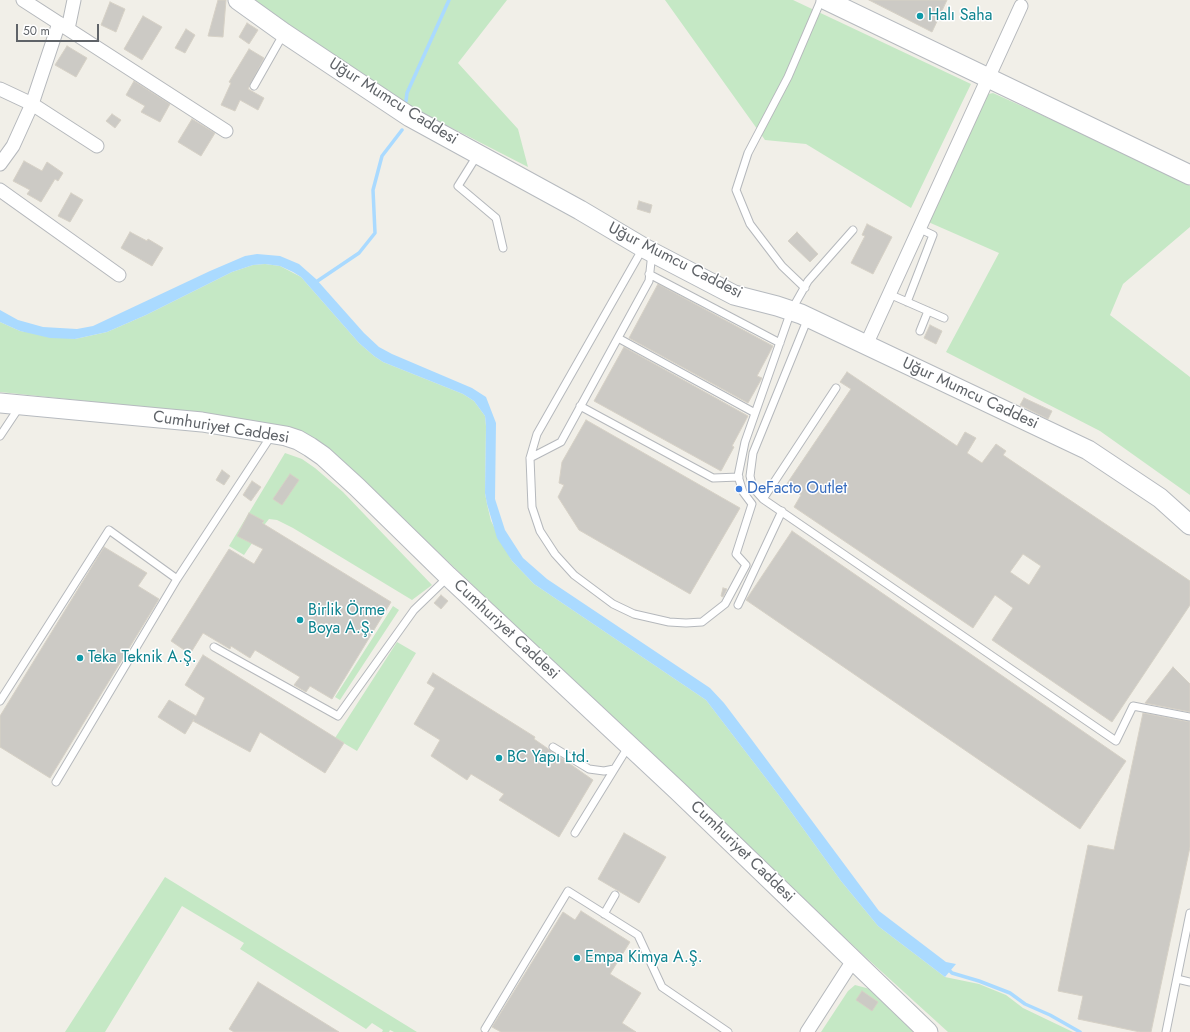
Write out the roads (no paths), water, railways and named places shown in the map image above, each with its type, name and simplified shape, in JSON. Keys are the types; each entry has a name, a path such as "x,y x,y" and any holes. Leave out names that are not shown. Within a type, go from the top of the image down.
{"street":[{"path":"23,0 226,131"},
{"path":"0,164 13,146 32,104 74,0"},
{"name":"Uğur Mumcu Caddesi","path":"238,0 284,33 410,116 580,210 648,250 734,295 800,314 1088,450 1160,498 1190,525"},
{"path":"826,0 987,76 1190,176"},
{"path":"866,345 987,76 1021,6"},
{"path":"0,89 32,104 97,146"},
{"path":"0,190 119,275"},
{"name":"Cumhuriyet Caddesi","path":"0,403 202,422 272,433 298,440 323,456 928,1032"},
{"path":"807,1032 854,960"}],"lane":[{"path":"805,288 782,266 750,224 736,190 748,153 788,77 821,0"},
{"path":"254,86 284,33"},
{"path":"478,154 458,186 496,218 503,248"},
{"path":"907,302 933,235 918,228"},
{"path":"853,230 805,288 800,314 753,453 750,476 753,488 763,499 1116,741 1133,706 1190,717"},
{"path":"648,250 537,434 530,458 532,507 540,531 555,554 574,575 613,604 634,614 686,623 702,622 725,604 746,565 736,554 752,504 743,492 739,477 745,442 780,343 800,314"},
{"path":"530,458 561,442 649,281 648,250"},
{"path":"649,274 780,343"},
{"path":"889,294 944,318"},
{"path":"920,331 928,311"},
{"path":"618,338 755,413"},
{"path":"763,499 836,388"},
{"path":"0,436 20,405"},
{"path":"580,406 714,478 739,477"},
{"path":"56,782 177,579 272,433"},
{"path":"738,605 782,511"},
{"path":"0,701 109,530 177,579"},
{"path":"214,647 338,716 406,620 448,576"},
{"path":"575,833 629,746"},
{"path":"553,747 589,768 604,771 614,769"},
{"path":"485,1029 568,891 638,935 662,987 728,1032"},
{"path":"604,914 615,895"},
{"path":"1166,1032 1190,913"},
{"path":"1177,979 1190,982"}],"water":[{"path":"257,254 280,256 299,264 316,279 364,333 379,347 472,388 486,397 496,423 495,499 505,530 523,558 547,579 710,688 724,703 879,911 946,962 956,964 945,977 878,926 841,881 781,798 706,700 534,584 512,561 497,538 487,504 485,493 485,416 474,401 463,394 383,362 374,356 359,343 301,277 280,266 265,264 253,265 232,272 146,315 107,332 75,339 50,338 20,331 0,322 0,310 18,320 43,327 77,329 93,326 210,271 245,256"}],"waterway":[{"path":"406,101 407,93 449,0"},
{"path":"316,282 359,253 375,233 373,190 382,156 402,130"},
{"path":"948,969 952,973 979,981 1010,993 1025,1004 1050,1015 1080,1032"}],"place":[{"name":"Halı Saha","path":"920,16"},
{"name":"DeFacto Outlet","path":"739,489"},
{"name":"Birlik Örme Boya A.Ş.","path":"300,620"},
{"name":"Teka Teknik A.Ş.","path":"80,658"},
{"name":"BC Yapı Ltd.","path":"499,758"},
{"name":"Empa Kimya A.Ş.","path":"577,958"}]}
